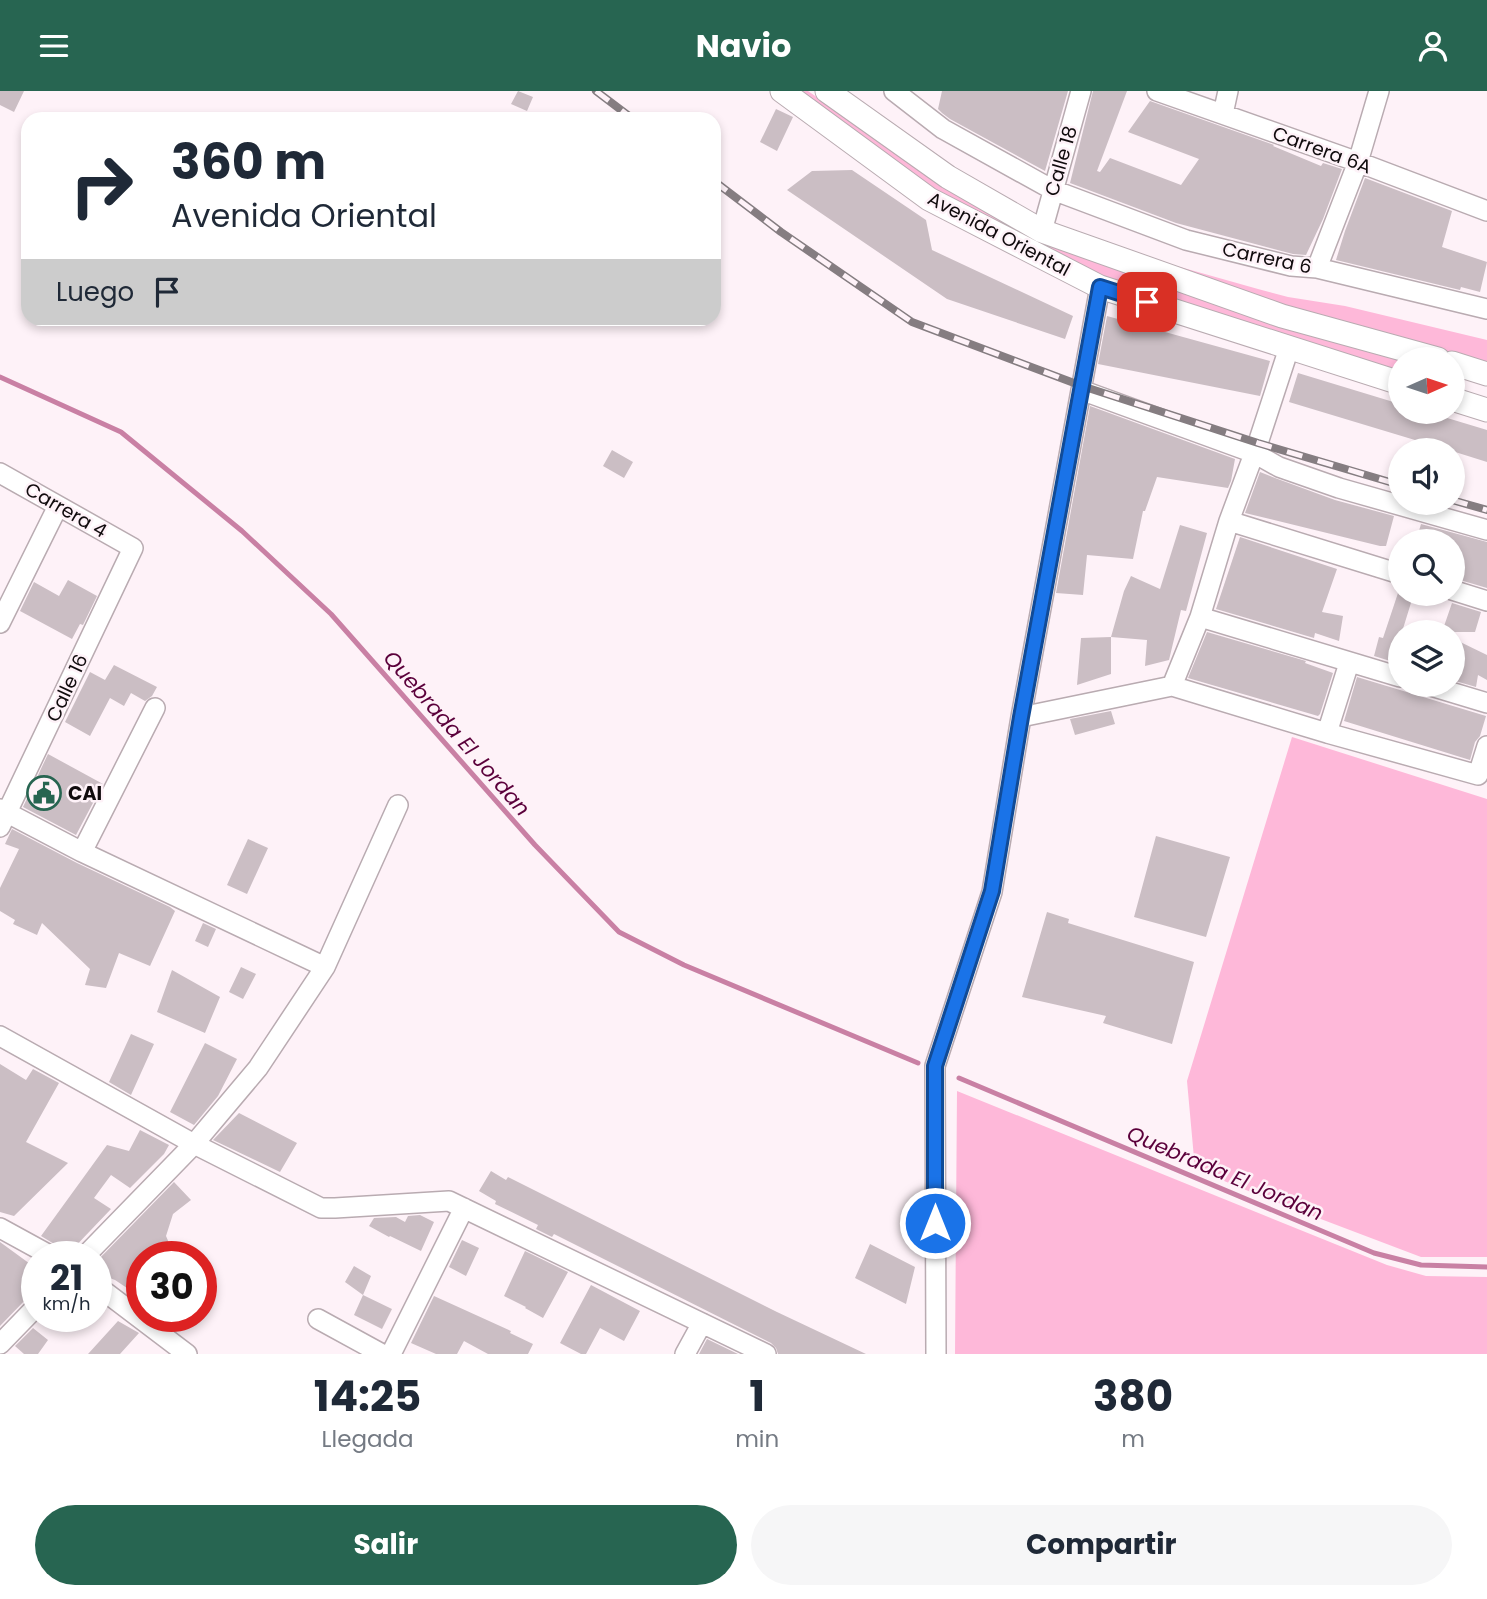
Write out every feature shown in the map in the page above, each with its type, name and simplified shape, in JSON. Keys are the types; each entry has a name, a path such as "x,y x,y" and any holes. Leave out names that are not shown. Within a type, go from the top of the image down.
{"main road":[{"name":"Avenida Oriental","path":"782,91 929,199 1100,287 1388,379"},
{"name":"Avenida Oriental","path":"827,91 948,177 1042,231 1282,316 1394,347"},
{"path":"1465,367 1487,374"},
{"path":"1465,403 1487,410"}],"street":[{"path":"894,91 943,129 1053,190"},
{"name":"Calle 18","path":"1042,231 1081,91"},
{"name":"Carrera 6A","path":"1157,91 1487,211"},
{"path":"1223,114 1228,91"},
{"path":"1317,268 1358,162 1379,91"},
{"name":"Carrera 6","path":"1053,190 1186,240 1487,309"},
{"path":"936,1354 935,1066 992,891 1100,287"},
{"path":"1172,686 1200,617 1229,521 1289,348"},
{"path":"1081,390 1254,453 1279,467 1339,488 1487,530"},
{"name":"Carrera 4","path":"0,473 133,548"},
{"path":"0,623 58,506"},
{"path":"1229,521 1388,570"},
{"name":"Calle 16","path":"3,816 133,548"},
{"path":"1465,594 1487,601"},
{"path":"1200,617 1388,674"},
{"path":"1327,733 1349,663"},
{"path":"1021,717 1172,686 1478,775 1487,746"},
{"path":"1465,696 1487,703"},
{"path":"82,852 155,708"},
{"path":"100,1241 194,1144 258,1068 325,967 398,805"},
{"path":"3,816 325,967"},
{"path":"0,1036 194,1144 321,1208 449,1201 766,1354"},
{"path":"391,1354 464,1208"},
{"path":"0,1228 24,1241"},
{"path":"112,1297 187,1354"},
{"path":"318,1319 382,1354"},
{"path":"0,1344 21,1322"},
{"path":"685,1354 702,1323"}],"shaded area":[{"path":"789,91 808,91 933,178 1071,252 1188,295 1388,355 1388,369 1134,288 1065,260 927,186"},
{"path":"1063,226 1141,256 1288,297 1345,306 1487,340 1487,370 1465,363 1465,347 1412,347 1060,230"},
{"path":"1292,737 1487,799 1487,1257 1421,1257 1195,1169 1187,1081"},
{"path":"957,1091 1387,1265 1426,1276 1487,1277 1487,1354 955,1354"}],"building":[{"path":"0,91 24,91 14,112 0,105"},
{"path":"518,91 533,97 527,111 511,104"},
{"path":"942,91 1068,91 1045,171 942,113 938,109"},
{"path":"1093,91 1127,91 1097,171 1100,172 1110,158 1181,185 1199,159 1128,132 1150,101 1274,145 1321,166 1323,163 1342,169 1306,255 1293,254 1176,223 1070,183"},
{"path":"776,109 793,117 777,151 760,142"},
{"path":"852,170 926,220 932,250 1073,316 1065,339 947,299 787,190 812,171"},
{"path":"1365,178 1452,211 1442,247 1487,262 1480,292 1461,287 1460,290 1336,260"},
{"path":"1107,316 1270,361 1260,396 1098,364"},
{"path":"1298,373 1388,400 1388,424 1465,423 1487,430 1487,462 1465,455 1465,438 1408,438 1289,402"},
{"path":"1090,406 1235,459 1231,481 1228,488 1157,477 1143,511 1133,559 1087,555 1083,595 1056,593"},
{"path":"612,450 633,462 624,478 603,466"},
{"path":"1260,472 1335,500 1394,516 1391,529 1388,529 1386,546 1380,546 1245,513"},
{"path":"1421,524 1439,529 1420,529"},
{"path":"1180,525 1207,533 1186,611 1181,610 1169,660 1145,666 1147,640 1111,637 1131,576 1160,589"},
{"path":"1465,536 1487,542 1487,588 1465,581"},
{"path":"1240,537 1337,569 1322,612 1343,616 1339,641 1315,633 1314,638 1216,609"},
{"path":"68,580 97,596 83,625 80,624 72,639 20,611 34,582 59,596"},
{"path":"1394,606 1410,606 1406,620 1389,620"},
{"path":"1451,606 1481,612 1475,632 1465,632 1465,620 1446,620"},
{"path":"1388,623 1388,660 1374,656 1379,637 1383,638"},
{"path":"1207,632 1306,661 1305,663 1333,673 1320,714 1318,716 1188,678"},
{"path":"1111,637 1111,674 1077,685 1081,638"},
{"path":"1465,644 1487,655 1487,680 1478,675 1476,687 1465,684"},
{"path":"114,665 157,687 152,696 145,701 131,693 124,706 110,698 90,736 65,722 90,672 105,680"},
{"path":"1357,677 1388,686 1388,697 1423,697 1486,716 1470,760 1344,721"},
{"path":"1111,711 1115,724 1075,735 1070,719"},
{"path":"48,754 103,784 76,835 23,807"},
{"path":"12,829 175,911 150,966 119,953 106,988 85,985 90,969 42,923 37,935 13,924 15,920 0,911 0,888 19,849 5,844"},
{"path":"1156,836 1230,857 1206,937 1134,917"},
{"path":"248,839 268,848 247,894 227,885"},
{"path":"1047,912 1069,919 1068,923 1194,962 1172,1044 1103,1023 1106,1016 1022,997"},
{"path":"203,923 216,929 208,947 195,941"},
{"path":"241,967 256,974 243,999 229,992"},
{"path":"172,970 220,997 205,1033 157,1012"},
{"path":"131,1034 154,1044 131,1095 109,1082"},
{"path":"205,1043 237,1059 218,1096 194,1125 170,1112"},
{"path":"0,1064 26,1080 33,1069 59,1083 26,1142 68,1163 14,1216 0,1212"},
{"path":"239,1113 297,1143 280,1172 213,1140"},
{"path":"140,1130 169,1145 164,1154 130,1188 111,1175 94,1198 111,1209 80,1241 49,1241 41,1236 107,1145 129,1151"},
{"path":"491,1171 866,1354 778,1354 771,1343 554,1234 552,1237 536,1229 538,1225 495,1204 496,1201 479,1191"},
{"path":"174,1182 191,1200 173,1214 166,1236 168,1241 126,1241 126,1287 112,1279 112,1246"},
{"path":"420,1215 434,1222 421,1251 369,1226 374,1218 396,1217 405,1222 408,1216"},
{"path":"462,1240 479,1248 466,1276 449,1267"},
{"path":"0,1242 21,1257 21,1304 0,1326"},
{"path":"870,1244 915,1267 906,1304 855,1278"},
{"path":"525,1251 568,1272 543,1318 504,1296"},
{"path":"354,1266 371,1276 363,1295 345,1282"},
{"path":"591,1285 640,1311 624,1341 600,1328 586,1354 581,1354 560,1343"},
{"path":"363,1295 392,1309 382,1329 354,1315"},
{"path":"434,1296 533,1344 528,1354 488,1354 464,1341 457,1354 436,1354 411,1343"},
{"path":"118,1321 126,1326 126,1332 139,1333 120,1354 88,1354 108,1332 112,1332 112,1328"},
{"path":"29,1332 38,1332 48,1340 38,1354 24,1354 15,1346"},
{"path":"707,1339 738,1354 699,1354"}],"waterway":[{"name":"Quebrada El Jordan","path":"0,377 121,432 242,531 331,614 535,845 619,932 684,965 918,1063"},
{"name":"Quebrada El Jordan","path":"959,1078 1374,1253 1421,1265 1487,1267"}],"railway":[{"path":"596,91 624,112"},
{"path":"721,186 781,232 912,322 1082,386 1388,481"},
{"path":"1465,504 1487,510"}],"place":[{"name":"CAI","path":"44,793"}],"route":[{"path":"935,1223 935,1066 992,891 1100,287 1147,302"}]}
